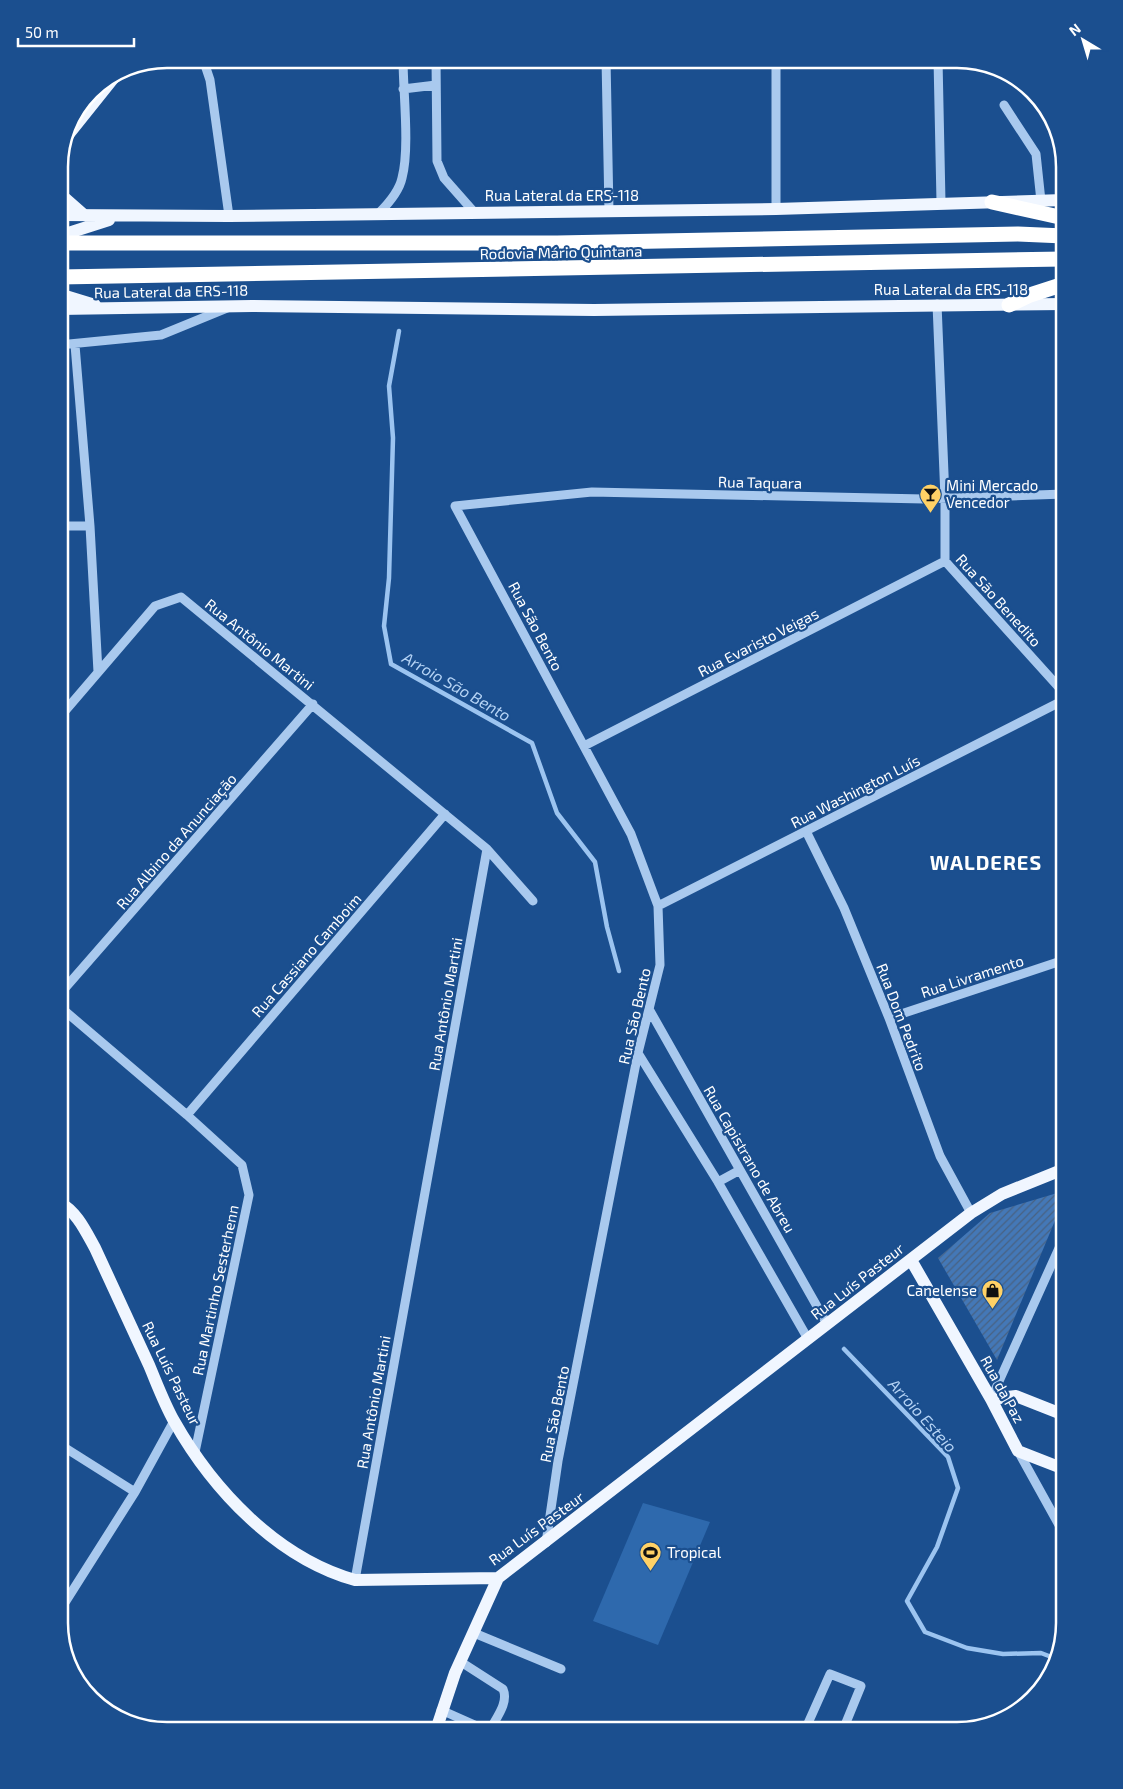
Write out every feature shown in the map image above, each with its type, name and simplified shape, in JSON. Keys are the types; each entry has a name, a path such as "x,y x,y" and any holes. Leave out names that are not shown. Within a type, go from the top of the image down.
{"highway":[{"path":"992,202 1056,216"},
{"name":"Rodovia Mário Quintana","path":"68,243 546,243 998,235 1056,236"},
{"name":"Rodovia Mário Quintana","path":"68,277 1056,259"},
{"path":"1009,305 1030,295 1056,287"}],"main road":[{"path":"79,122 105,89"},
{"name":"Rua Lateral da ERS-118","path":"68,215 229,216 776,209 941,202 1056,200"},
{"path":"68,201 84,215"},
{"path":"68,233 121,216"},
{"path":"68,297 117,309"},
{"name":"Rua Lateral da ERS-118","path":"68,309 232,306 594,310 937,304 1056,304"},
{"name":"Rua Luís Pasteur","path":"68,1207 81,1223 95,1248 174,1421 218,1485 250,1518 300,1557 337,1575 355,1580 498,1578 546,1543 971,1213 1002,1194 1056,1172"},
{"name":"Rua da Paz","path":"911,1260 991,1399 1018,1451"},
{"path":"991,1399 1016,1396 1056,1412"},
{"path":"1018,1451 1056,1466"},
{"path":"438,1721 460,1662 498,1578"}],"street":[{"path":"206,68 210,80 229,216"},
{"path":"378,213 399,188 402,178 404,160 403,68"},
{"path":"436,68 436,161 444,178 474,212"},
{"path":"606,68 609,211"},
{"path":"776,68 776,209"},
{"path":"938,68 941,202"},
{"path":"404,89 436,85"},
{"path":"1004,105 1036,154 1041,201"},
{"name":"Rua São Benedito","path":"937,304 945,498 945,561 1056,684"},
{"path":"68,345 161,335 232,306"},
{"path":"68,707 98,672 90,526 76,345"},
{"name":"Rua Taquara","path":"456,506 592,492 945,498 1056,494"},
{"name":"Rua São Bento","path":"456,506 631,834 658,906 660,965 638,1053 558,1461 546,1543"},
{"path":"68,526 90,526"},
{"name":"Rua Evaristo Veigas","path":"584,746 945,561"},
{"name":"Rua Antônio Martini","path":"98,672 155,606 181,597 487,849 355,1580"},
{"name":"Rua Albino da Anunciação","path":"68,985 313,704"},
{"name":"Rua Washington Luís","path":"658,906 1056,704"},
{"name":"Rua Cassiano Camboim","path":"187,1114 445,814"},
{"name":"Rua Dom Pedrito","path":"806,831 844,908 889,1018 940,1156 971,1213"},
{"path":"487,849 533,901"},
{"name":"Rua Livramento","path":"889,1018 1056,963"},
{"name":"Rua Capistrano de Abreu","path":"649,1009 827,1324"},
{"name":"Rua Martinho Sesterhenn","path":"68,1014 187,1114 242,1165 249,1195 195,1452"},
{"path":"638,1053 718,1182 808,1339"},
{"path":"718,1182 740,1170"},
{"path":"991,1399 1056,1255"},
{"path":"68,1598 134,1492 174,1421"},
{"path":"68,1450 134,1492"},
{"name":"Rua da Paz","path":"1018,1451 1056,1520"},
{"path":"474,1633 561,1669"},
{"path":"460,1662 503,1689 505,1700 494,1721"},
{"path":"809,1722 830,1674 861,1686 846,1722"},
{"path":"441,1710 467,1721"}],"shaded area":[{"name":"Tropical","path":"643,1503 710,1522 658,1645 593,1621"}],"building":[{"name":"Canelense","path":"1056,1193 1056,1218 997,1360 938,1258 990,1213"}],"waterway":[{"name":"Arroio São Bento","path":"399,331 389,386 393,438 389,578 384,626 391,664 532,743 557,813 595,862 607,927 619,971"},
{"name":"Arroio Esteio","path":"844,1349 948,1457 958,1488 937,1547 907,1601 925,1632 967,1648 1003,1654 1041,1653 1049,1656"}],"place":[{"name":"Mini Mercado Vencedor","path":"930,513"},
{"name":"Canelense","path":"993,1309"},
{"name":"Tropical","path":"651,1571"}],"district":[{"name":"WALDERES","path":"986,862"}]}
